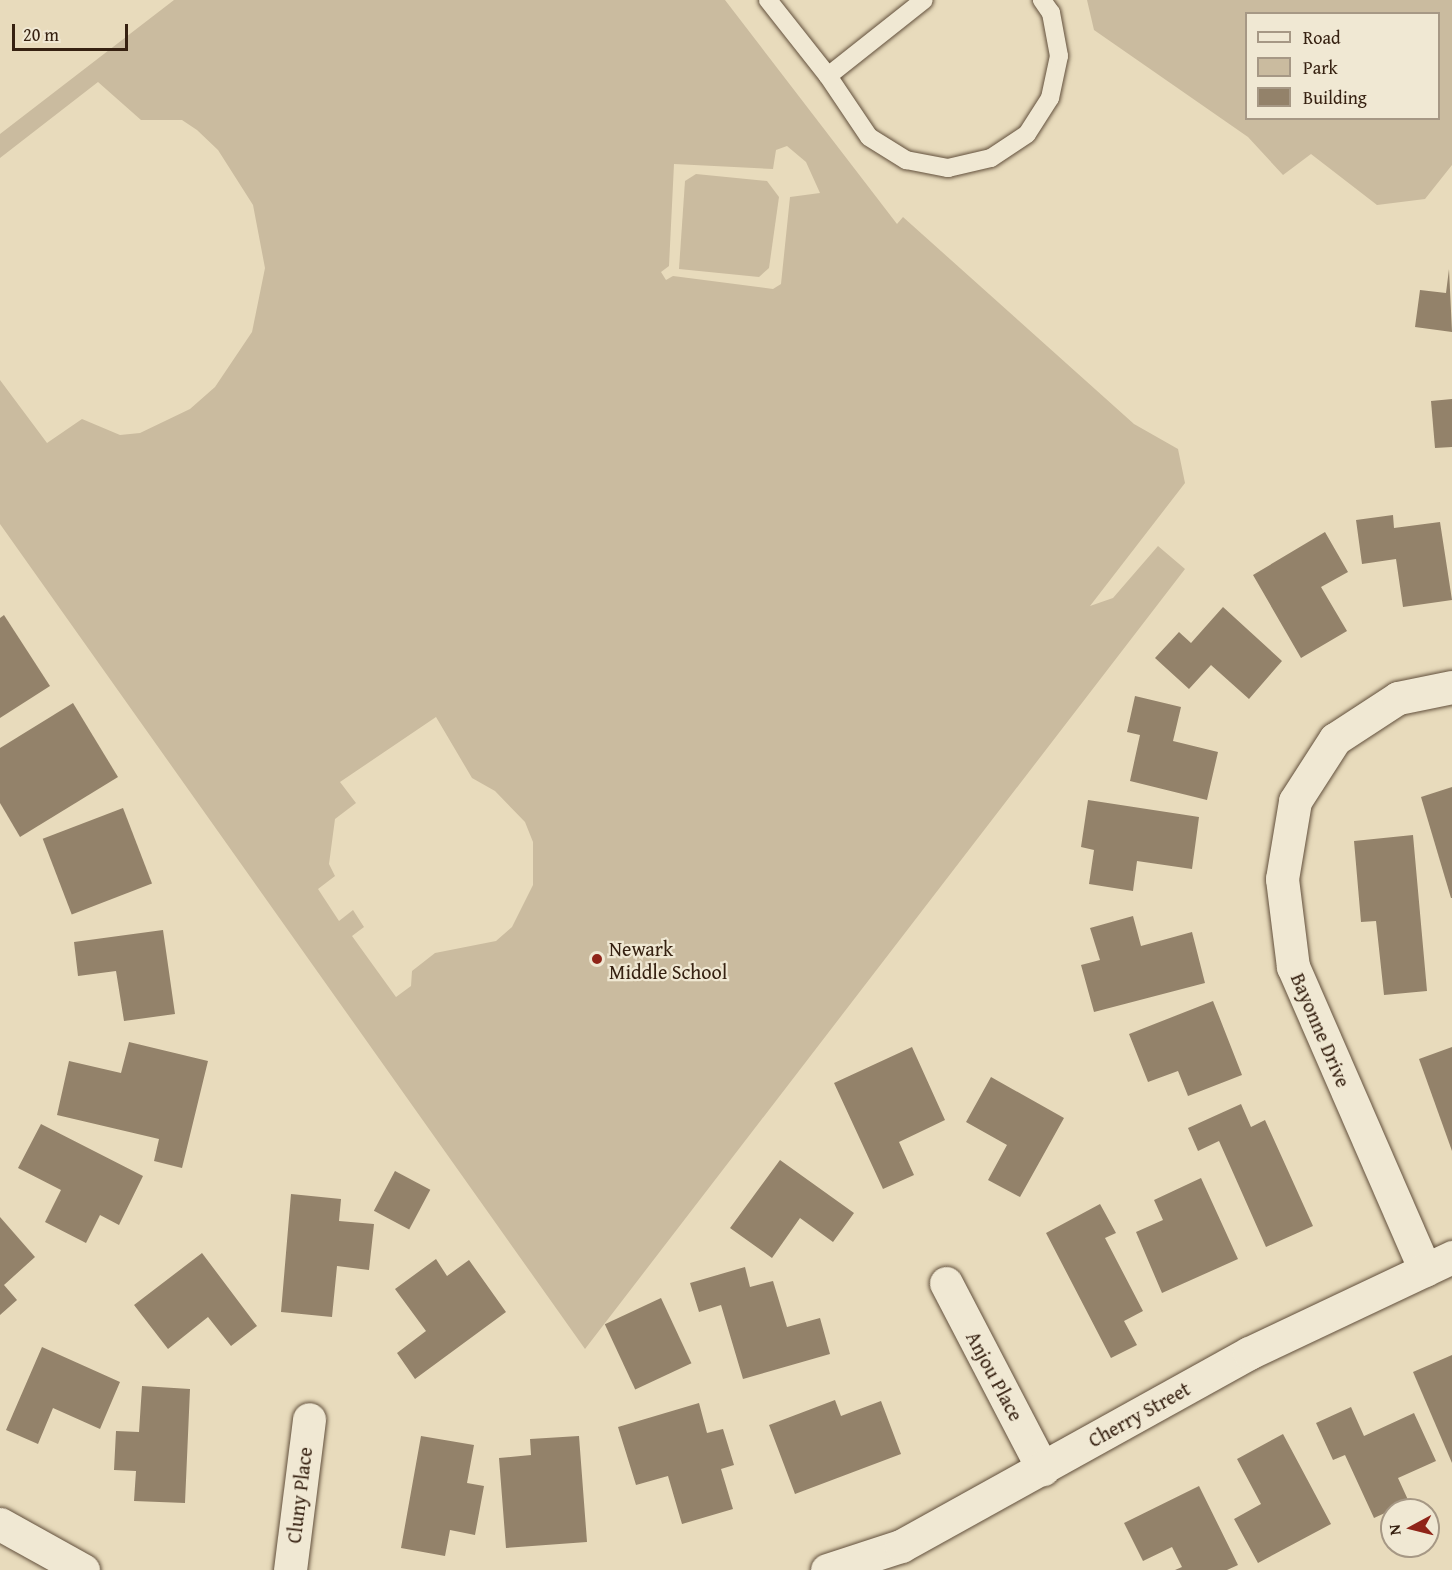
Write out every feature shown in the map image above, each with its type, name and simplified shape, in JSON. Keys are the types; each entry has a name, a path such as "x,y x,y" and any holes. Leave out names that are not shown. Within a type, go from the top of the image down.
{"street":[{"name":"Bayonne Drive","path":"1438,1263 1293,966 1282,879 1295,801 1335,739 1398,698 1452,687"},
{"name":"Cherry Street","path":"827,1570 901,1546 1249,1353 1438,1263"},
{"name":"Anjou Place","path":"946,1283 1043,1469"},
{"name":"Cluny Place","path":"290,1570 309,1419"},
{"path":"0,1524 83,1570"}],"lane":[{"path":"768,0 828,76 869,137 906,160 948,168 991,158 1027,134 1050,98 1059,56 1051,13 1042,0"},
{"path":"828,76 924,0"}],"green space":[{"name":"Newark Middle School","path":"174,0 725,0 897,224 903,217 1134,424 1178,449 1185,483 1090,606 1113,598 1158,546 1185,569 585,1349 0,524 0,380 47,443 82,419 120,435 140,433 190,409 215,387 252,332 265,268 253,205 218,150 197,130 182,120 141,120 98,82 0,158 0,134","holes":["787,146 806,162 820,193 790,197 781,284 773,289 673,276 666,280 661,272 669,266 674,164 773,169 776,150","436,717 472,778 495,791 525,822 533,842 533,885 512,927 496,941 435,953 412,971 411,986 396,997 352,936 364,927 353,910 339,921 318,889 335,876 329,864 335,819 356,803 340,782"]},
{"path":"1087,0 1452,0 1452,165 1425,199 1377,205 1311,154 1283,175 1248,137 1094,30"},
{"path":"696,174 767,181 779,197 769,268 759,277 679,269 685,181"}],"building":[{"path":"1449,269 1452,332 1415,327 1420,290 1446,293"},
{"path":"1452,399 1452,447 1435,448 1431,401"},
{"path":"1393,515 1394,528 1440,522 1452,600 1403,607 1396,559 1362,564 1356,520"},
{"path":"1325,532 1348,572 1321,587 1347,631 1301,658 1253,575"},
{"path":"1223,607 1282,661 1249,699 1211,665 1189,689 1155,658 1179,632 1191,643"},
{"path":"4,615 50,686 0,718 0,618"},
{"path":"1135,696 1181,707 1173,741 1218,752 1207,800 1130,781 1140,735 1127,732"},
{"path":"73,703 118,777 20,837 0,803 0,748"},
{"path":"1452,787 1452,898 1451,898 1421,797"},
{"path":"1088,800 1199,817 1192,869 1137,861 1133,891 1089,884 1094,850 1081,847"},
{"path":"123,808 152,884 72,914 43,839"},
{"path":"1413,835 1427,991 1384,995 1376,921 1361,922 1354,841"},
{"path":"1133,916 1141,946 1192,932 1205,983 1094,1012 1081,965 1100,960 1090,928"},
{"path":"163,930 175,1014 124,1021 116,971 78,976 74,942"},
{"path":"1213,1001 1242,1075 1188,1096 1178,1071 1148,1082 1129,1034"},
{"path":"129,1042 208,1061 182,1168 154,1161 159,1139 57,1115 69,1061 121,1073"},
{"path":"912,1047 945,1120 899,1142 914,1175 883,1189 834,1083"},
{"path":"1452,1047 1452,1151 1419,1059"},
{"path":"991,1077 1064,1118 1020,1197 988,1180 1007,1145 966,1122"},
{"path":"1241,1104 1251,1127 1265,1120 1313,1226 1266,1247 1219,1141 1198,1151 1188,1128"},
{"path":"41,1124 143,1176 119,1225 100,1215 86,1243 45,1222 61,1190 18,1168"},
{"path":"780,1160 854,1213 833,1242 800,1218 772,1258 730,1228"},
{"path":"395,1171 430,1190 409,1230 374,1211"},
{"path":"1201,1178 1238,1259 1162,1293 1136,1232 1163,1220 1154,1200"},
{"path":"291,1194 341,1199 339,1221 374,1224 369,1270 337,1266 332,1317 281,1312"},
{"path":"1100,1204 1116,1233 1105,1238 1143,1311 1124,1321 1137,1345 1111,1358 1046,1233"},
{"path":"0,1217 35,1257 4,1285 17,1300 0,1315"},
{"path":"202,1253 257,1326 231,1346 208,1317 168,1349 134,1305"},
{"path":"436,1259 447,1276 469,1260 506,1312 415,1379 397,1353 426,1331 395,1289"},
{"path":"745,1267 750,1287 773,1281 787,1327 820,1318 830,1354 743,1379 721,1305 699,1312 690,1283"},
{"path":"661,1298 691,1363 635,1389 605,1324"},
{"path":"42,1347 120,1382 100,1429 53,1408 38,1444 6,1430"},
{"path":"1452,1355 1452,1463 1413,1372"},
{"path":"142,1386 190,1389 185,1503 134,1501 136,1471 114,1470 116,1431 139,1432"},
{"path":"835,1400 841,1416 881,1401 901,1454 795,1494 769,1425"},
{"path":"699,1403 707,1433 723,1429 734,1465 721,1469 733,1509 682,1524 668,1476 636,1485 618,1427"},
{"path":"1351,1407 1364,1436 1414,1413 1436,1461 1398,1478 1407,1498 1380,1498 1380,1515 1374,1518 1345,1455 1333,1460 1316,1423"},
{"path":"1283,1434 1331,1524 1258,1563 1234,1519 1261,1504 1237,1459"},
{"path":"421,1436 474,1445 467,1483 484,1486 475,1535 450,1530 445,1556 401,1548"},
{"path":"579,1436 587,1542 506,1548 499,1458 531,1455 530,1439"},
{"path":"1199,1486 1238,1565 1227,1570 1175,1570 1182,1567 1172,1547 1143,1561 1124,1523"}],"place":[{"name":"Newark Middle School","path":"597,959"}]}
